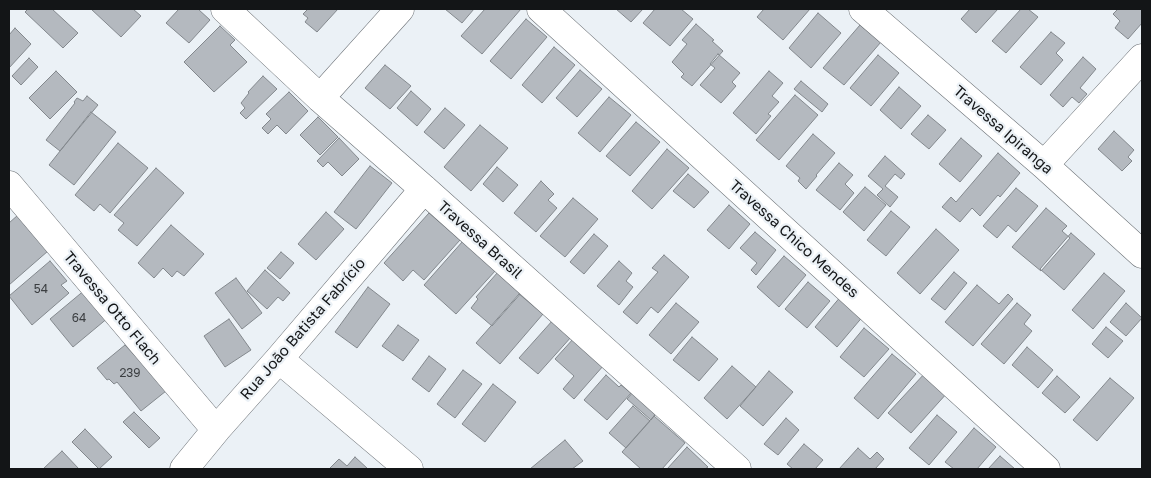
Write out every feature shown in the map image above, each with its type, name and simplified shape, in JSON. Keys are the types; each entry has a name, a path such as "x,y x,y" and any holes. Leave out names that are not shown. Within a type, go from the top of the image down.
{"street":[{"name":"Travessa Brasil","path":"225,9 320,98 737,469"},
{"path":"320,98 400,9"},
{"name":"Travessa Chico Mendes","path":"542,9 1046,469"},
{"name":"Travessa Ipiranga","path":"862,9 1044,165 1142,254"},
{"path":"1044,165 1142,58"},
{"name":"Travessa Otto Flach","path":"9,185 216,430"},
{"name":"Rua João Batista Fabrício","path":"184,469 424,189"},
{"path":"279,359 409,469"}],"building":[{"path":"28,9 52,9 78,33 63,48 25,12"},
{"path":"91,9 133,9 141,16 121,37"},
{"path":"179,9 198,9 210,20 189,43 166,23"},
{"path":"308,9 338,9 317,32 305,22 308,18 303,14"},
{"path":"445,9 474,9 462,23"},
{"path":"485,9 521,9 482,54 461,36"},
{"path":"616,9 643,9 631,22"},
{"path":"655,9 681,9 693,19 670,46 643,23"},
{"path":"764,9 810,9 783,40 757,17"},
{"path":"970,9 998,9 976,33 961,19"},
{"path":"1021,9 1028,9 1038,17 1006,53 992,41"},
{"path":"1118,9 1142,9 1142,23 1128,39 1115,28 1120,21 1113,14"},
{"path":"818,13 841,33 811,68 789,48"},
{"path":"526,19 547,37 511,79 490,61"},
{"path":"696,24 723,51 692,86 681,77 684,74 672,62 687,44 682,40"},
{"path":"860,25 881,42 844,85 823,68"},
{"path":"220,26 235,40 230,45 247,62 214,92 184,62"},
{"path":"15,28 31,44 9,68 9,35"},
{"path":"1051,32 1065,43 1056,53 1063,60 1041,85 1020,67"},
{"path":"554,47 575,65 542,103 522,85"},
{"path":"718,54 740,73 732,82 736,86 721,103 700,85 715,68 710,64"},
{"path":"878,55 899,73 871,106 850,88"},
{"path":"1083,57 1096,69 1080,88 1087,94 1079,103 1072,97 1063,107 1050,95"},
{"path":"29,58 38,67 21,85 12,76"},
{"path":"385,65 411,86 390,109 365,88"},
{"path":"580,70 602,89 577,117 556,98"},
{"path":"56,71 77,92 50,119 29,98"},
{"path":"769,71 783,83 772,96 779,102 768,114 771,116 756,134 733,113"},
{"path":"263,76 277,89 246,119 240,113 245,108 241,103 248,92"},
{"path":"801,81 828,104 822,112 794,89"},
{"path":"899,87 921,106 901,129 880,110"},
{"path":"411,91 431,109 417,126 397,108"},
{"path":"289,92 308,111 286,134 277,125 268,134 262,128 271,119 266,114"},
{"path":"795,95 818,115 779,160 756,140"},
{"path":"87,96 98,105 60,151 46,140 77,98 83,101"},
{"path":"609,97 631,115 600,152 578,133"},
{"path":"445,108 465,125 444,149 424,132"},
{"path":"91,112 116,132 74,185 49,165"},
{"path":"928,115 946,130 929,149 911,134"},
{"path":"318,117 338,137 320,155 300,135"},
{"path":"636,122 660,142 630,176 606,156"},
{"path":"480,125 508,148 471,191 444,167"},
{"path":"1114,131 1134,150 1128,157 1132,161 1122,171 1098,149"},
{"path":"813,134 835,153 806,189 798,181 800,178 786,166"},
{"path":"339,138 359,159 342,176 328,162 323,167 317,161"},
{"path":"961,138 982,156 960,182 939,164"},
{"path":"118,143 148,168 110,213 100,204 94,211 75,195"},
{"path":"667,149 689,168 652,209 632,191"},
{"path":"998,153 1020,173 1000,197 998,195 980,216 972,208 960,222 942,207 951,197 956,202"},
{"path":"885,156 905,174 901,179 895,174 885,186 898,197 890,207 877,195 883,189 868,176"},
{"path":"839,163 853,175 845,184 854,193 840,210 816,190"},
{"path":"370,166 392,183 356,229 334,212"},
{"path":"497,167 518,185 503,202 483,184"},
{"path":"156,168 184,193 137,246 118,230 124,223 114,215"},
{"path":"688,174 709,192 694,208 673,191"},
{"path":"541,181 554,194 548,200 557,208 536,232 514,213"},
{"path":"865,187 886,205 864,231 843,212"},
{"path":"1016,188 1038,206 1016,232 1008,225 997,238 983,226"},
{"path":"573,198 598,219 565,257 540,236"},
{"path":"729,205 750,224 729,249 707,230"},
{"path":"1046,208 1067,226 1062,231 1070,238 1041,271 1012,247"},
{"path":"891,211 910,227 886,256 867,240"},
{"path":"326,212 344,229 316,260 298,244"},
{"path":"429,213 460,240 424,280 413,270 403,281 384,263"},
{"path":"18,215 48,251 9,285 9,223"},
{"path":"171,225 204,254 184,276 177,271 172,277 163,268 154,278 138,263"},
{"path":"936,229 959,250 920,294 897,273"},
{"path":"755,232 776,250 756,275 751,270 757,263 740,248"},
{"path":"1071,233 1095,254 1064,290 1040,269"},
{"path":"594,234 608,246 584,274 570,262"},
{"path":"463,241 496,270 456,314 424,285"},
{"path":"281,252 294,263 280,279 267,268"},
{"path":"664,255 689,277 658,313 651,307 637,324 623,312 658,272 652,268"},
{"path":"784,256 806,275 779,307 757,287"},
{"path":"50,261 67,281 61,285 69,293 32,325 9,296"},
{"path":"619,261 632,273 626,281 633,287 619,305 597,286"},
{"path":"265,270 290,293 283,301 278,297 267,309 247,291"},
{"path":"498,272 522,292 492,326 471,308 478,299 476,297"},
{"path":"954,272 967,283 945,310 931,299"},
{"path":"1104,273 1125,291 1093,329 1072,310"},
{"path":"236,278 262,313 242,329 215,293"},
{"path":"808,282 830,301 807,328 785,309"},
{"path":"977,285 999,304 1008,294 1013,299 973,346 945,322"},
{"path":"368,287 390,304 357,348 335,332"},
{"path":"86,289 109,317 73,347 50,319"},
{"path":"847,289 870,308 837,347 815,327"},
{"path":"519,294 543,314 500,364 476,343"},
{"path":"676,303 699,322 671,354 649,335"},
{"path":"1017,303 1031,315 1024,324 1032,331 1004,364 981,344"},
{"path":"1126,303 1142,318 1126,336 1110,322"},
{"path":"229,319 251,350 225,367 204,336"},
{"path":"553,320 572,336 538,374 519,358"},
{"path":"398,325 419,340 403,361 382,346"},
{"path":"1106,327 1123,341 1108,358 1092,344"},
{"path":"864,328 889,349 864,377 840,357"},
{"path":"692,337 718,359 699,381 673,360"},
{"path":"574,338 604,365 574,399 563,389 574,376 555,359"},
{"path":"125,345 136,357 142,352 171,387 141,411 117,382 114,384 109,379 107,380 97,368"},
{"path":"1027,347 1053,370 1038,388 1012,365"},
{"path":"892,354 916,374 878,419 854,398"},
{"path":"429,356 446,369 429,392 412,379"},
{"path":"732,366 756,387 727,419 704,398"},
{"path":"463,370 482,384 455,418 437,404"},
{"path":"769,371 793,392 763,426 740,406"},
{"path":"926,372 948,392 911,433 888,413"},
{"path":"606,375 619,387 621,385 631,393 607,420 584,400"},
{"path":"1057,376 1080,397 1065,413 1042,393"},
{"path":"1110,378 1134,398 1097,441 1073,420"},
{"path":"493,384 516,402 485,442 462,424"},
{"path":"634,391 658,411 651,420 627,399"},
{"path":"633,406 650,421 626,448 609,433"},
{"path":"134,412 160,438 149,448 123,422"},
{"path":"937,415 957,432 929,465 909,448"},
{"path":"654,416 685,443 662,469 641,469 622,452"},
{"path":"786,418 799,430 778,455 764,444"},
{"path":"974,428 996,447 977,469 954,469 945,462"},
{"path":"85,429 112,457 99,469 72,442"},
{"path":"565,440 583,461 572,469 530,469"},
{"path":"804,444 823,460 815,469 793,469 787,464"},
{"path":"687,447 708,467 705,469 667,469"},
{"path":"858,448 870,459 877,452 884,459 875,469 839,469"},
{"path":"62,451 79,469 43,469"},
{"path":"1000,456 1015,469 988,469"},
{"path":"355,457 368,469 329,469 339,459 347,466"}]}
